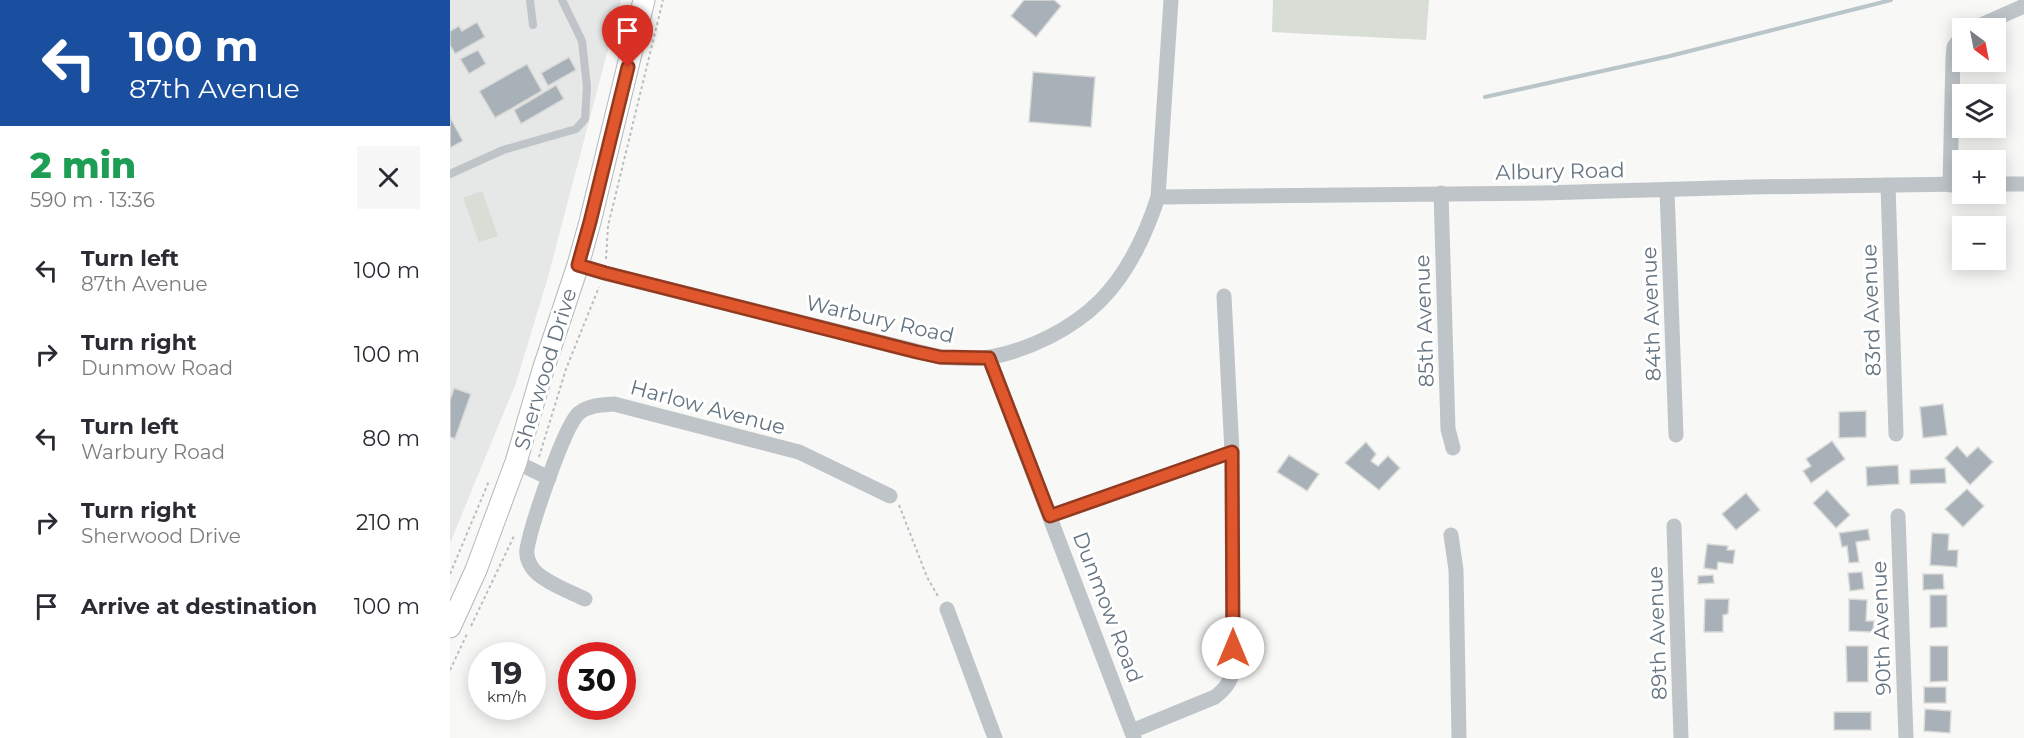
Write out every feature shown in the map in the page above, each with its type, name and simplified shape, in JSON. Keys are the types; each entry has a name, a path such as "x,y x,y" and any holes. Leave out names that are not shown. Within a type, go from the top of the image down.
{"street":[{"name":"Sherwood Drive","path":"450,627 476,570 516,462 543,370 578,265 644,0"},
{"name":"Warbury Road","path":"578,265 940,357 989,358 1018,350 1058,332 1100,301 1135,253 1150,220 1158,197 1171,0"},
{"path":"1997,18 2024,6"},
{"path":"1953,72 1955,150"},
{"name":"Albury Road","path":"1158,197 1952,184"},
{"path":"2006,184 2024,184"},
{"name":"83rd Avenue","path":"1888,185 1896,434"},
{"name":"84th Avenue","path":"1667,190 1676,435"},
{"name":"85th Avenue","path":"1441,193 1448,429 1453,447"},
{"path":"1133,735 1215,697 1226,688 1231,679 1233,669 1232,452 1224,296"},
{"name":"Dunmow Road","path":"989,358 1133,735"},
{"name":"Harlow Avenue","path":"549,478 570,426 580,412 595,405 614,404 799,452 890,496"},
{"path":"1050,516 1232,452"},
{"path":"516,462 549,478 526,551 532,570 539,576 585,599"},
{"name":"90th Avenue","path":"1898,516 1906,738"},
{"name":"89th Avenue","path":"1674,526 1681,738"},
{"path":"1451,535 1456,570 1459,738"},
{"path":"947,609 995,738"}],"lane":[{"path":"530,0 533,25"},
{"path":"450,174 503,150 576,129 585,118 587,87 582,41 562,0"}],"path":[{"path":"605,273 608,226 663,0"},
{"path":"890,496 902,510 910,537 927,577 947,609"}],"shaded area":[{"path":"450,0 621,0 548,277 516,383 450,543"},
{"path":"1273,0 1429,0 1426,40 1272,32"},
{"path":"482,191 498,236 479,242 463,198"}],"building":[{"path":"1024,0 1054,0 1061,6 1036,37 1011,16"},
{"path":"477,22 485,37 455,54 450,45 450,31 459,26 462,31"},
{"path":"478,50 486,64 469,74 460,59"},
{"path":"569,57 576,70 548,86 541,73"},
{"path":"527,64 542,91 495,118 479,91"},
{"path":"1033,72 1095,77 1091,127 1029,122"},
{"path":"556,85 564,99 521,124 514,110"},
{"path":"450,117 463,141 450,148"},
{"path":"454,388 471,394 455,439 450,437 450,400"},
{"path":"1943,404 1947,435 1923,438 1920,407"},
{"path":"1866,411 1866,437 1839,438 1839,412"},
{"path":"1832,441 1845,459 1811,483 1803,471 1811,466 1806,459"},
{"path":"1366,442 1376,454 1371,461 1378,466 1388,456 1400,468 1379,490 1345,463"},
{"path":"1957,446 1967,457 1978,447 1993,462 1970,485 1945,458"},
{"path":"1289,455 1319,474 1307,491 1277,472"},
{"path":"1898,465 1899,484 1867,486 1866,467"},
{"path":"1945,468 1946,483 1910,484 1910,470"},
{"path":"1967,489 1984,506 1963,527 1945,509"},
{"path":"1827,490 1850,515 1836,528 1813,503"},
{"path":"1746,493 1760,510 1736,530 1722,514"},
{"path":"1868,529 1870,540 1856,542 1859,562 1849,563 1847,546 1842,547 1839,533"},
{"path":"1932,533 1949,534 1948,550 1958,550 1957,567 1930,565"},
{"path":"1707,544 1728,546 1727,550 1735,550 1733,564 1718,562 1717,570 1704,568"},
{"path":"1862,572 1864,589 1850,591 1848,573"},
{"path":"1923,574 1943,574 1944,589 1923,590"},
{"path":"1713,575 1714,583 1698,584 1698,576"},
{"path":"1930,595 1947,595 1947,627 1930,628"},
{"path":"1705,599 1729,599 1728,614 1723,615 1723,632 1704,632"},
{"path":"1849,599 1867,600 1866,621 1874,621 1873,632 1849,631"},
{"path":"1846,646 1868,646 1868,682 1847,682"},
{"path":"1930,646 1948,646 1948,681 1930,682"},
{"path":"1924,687 1946,687 1946,703 1924,703"},
{"path":"1925,709 1951,711 1950,733 1924,731"},
{"path":"1834,712 1871,712 1871,730 1834,730"}],"waterway":[{"path":"1485,97 1670,56 1891,0"}],"route":[{"path":"628,67 578,265 917,352 940,357 989,358 1050,516 1232,452 1233,648"}]}
